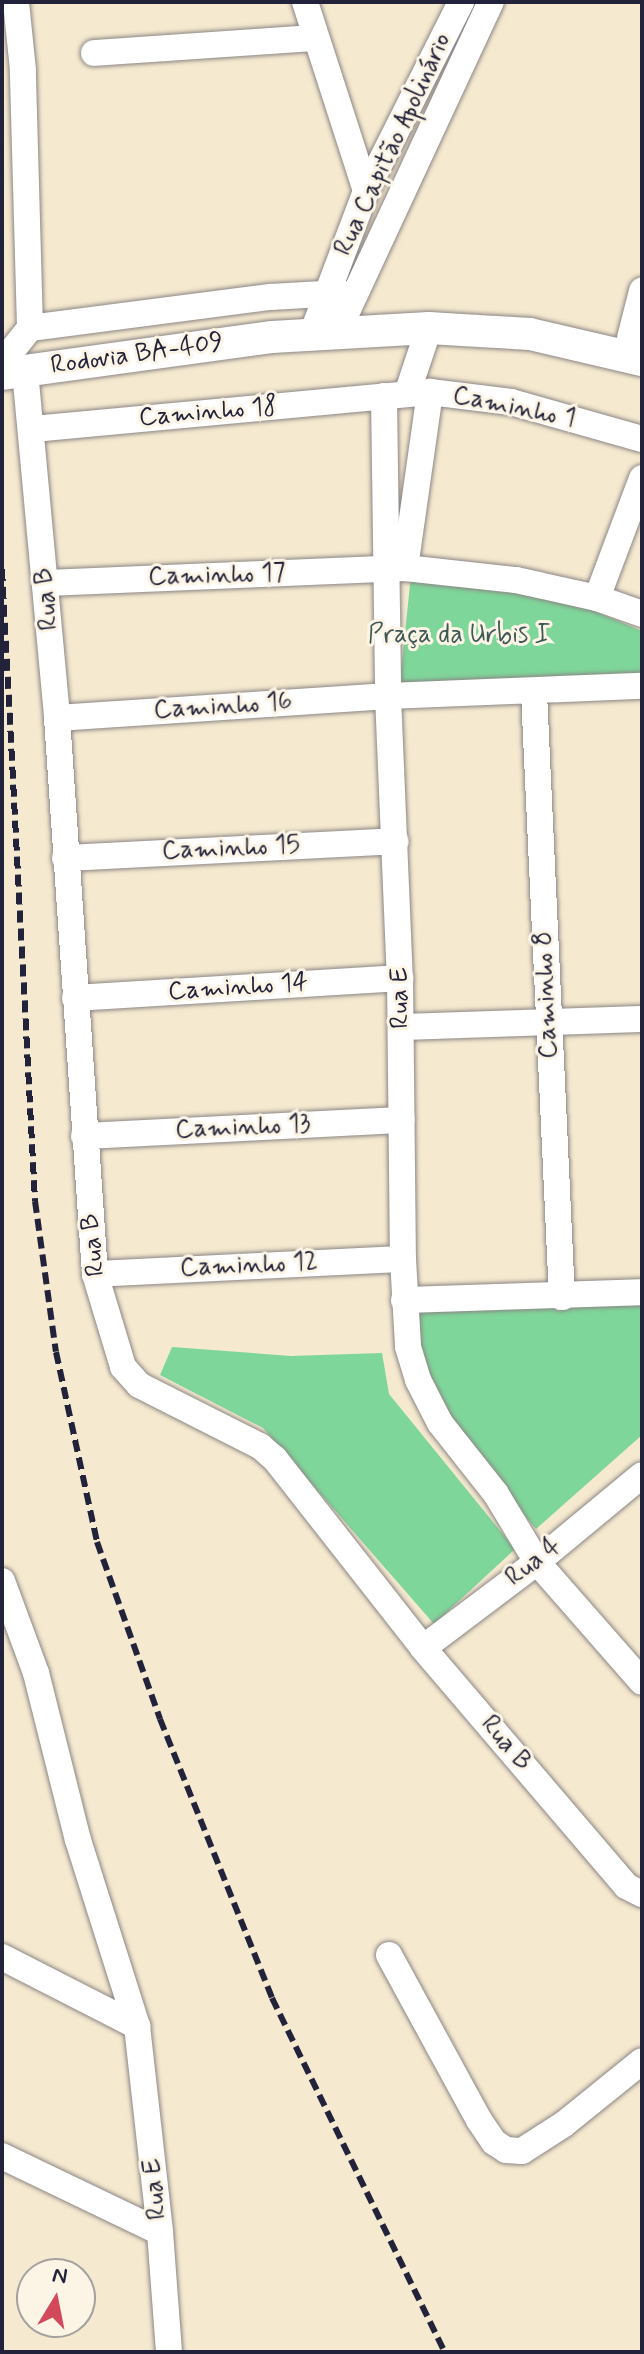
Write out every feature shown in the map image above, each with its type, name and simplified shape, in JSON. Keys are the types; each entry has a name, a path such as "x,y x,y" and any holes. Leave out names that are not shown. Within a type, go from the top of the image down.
{"main road":[{"name":"Rodovia BA-409","path":"10,369 272,337 429,328 530,334 636,349"}],"street":[{"path":"10,369 30,328 23,70 16,2"},
{"path":"305,2 366,191"},
{"name":"Rua Capitão Apolinário","path":"325,332 327,293 366,191 461,2"},
{"name":"Rua Capitão Apolinário","path":"325,332 356,292 491,2"},
{"path":"443,36 469,48"},
{"path":"94,53 315,38"},
{"path":"636,349 642,291"},
{"path":"30,328 270,297 356,292"},
{"name":"Rua E","path":"429,328 407,394 388,696 396,841 403,1259 408,1347 440,1423 496,1494 537,1562 642,1682"},
{"name":"Rua B","path":"10,369 33,429 57,718 95,1274 123,1367 139,1385 260,1446 275,1459 423,1648 626,1886 642,1894"},
{"path":"396,569 407,394"},
{"name":"Caminho 18","path":"33,429 407,394"},
{"name":"Caminho 1","path":"407,394 511,402 642,439"},
{"path":"597,598 642,478"},
{"name":"Caminho 17","path":"47,583 396,569 516,580 597,598 642,614"},
{"name":"Caminho 16","path":"57,718 388,696 534,693 642,686"},
{"name":"Caminho 8","path":"534,693 562,1297"},
{"name":"Caminho 15","path":"65,858 396,841"},
{"name":"Caminho 14","path":"75,998 400,978"},
{"path":"401,1027 642,1019"},
{"name":"Caminho 13","path":"84,1136 402,1120"},
{"name":"Caminho 12","path":"95,1274 403,1259"},
{"path":"404,1300 642,1292"},
{"name":"Rua 4","path":"423,1648 537,1562 642,1475"},
{"name":"Rua E","path":"2,1581 36,1673 78,1840 137,2026 160,2232 169,2352"},
{"path":"389,1955 479,2120 494,2142 506,2150 522,2151 564,2124 642,2061"},
{"path":"2,1957 137,2026"},
{"path":"2,2156 160,2232"}],"green space":[{"name":"Praça da Urbis I","path":"411,575 462,580 585,607 642,631 642,683 399,691"},
{"path":"642,1299 642,1435 536,1529 450,1428 427,1393 415,1312"},
{"path":"172,1347 291,1356 382,1353 389,1394 515,1549 434,1624 263,1428 160,1375"}],"railway":[{"path":"2,569 35,1201 56,1352 97,1542 160,1719 272,1998 445,2352"}]}
